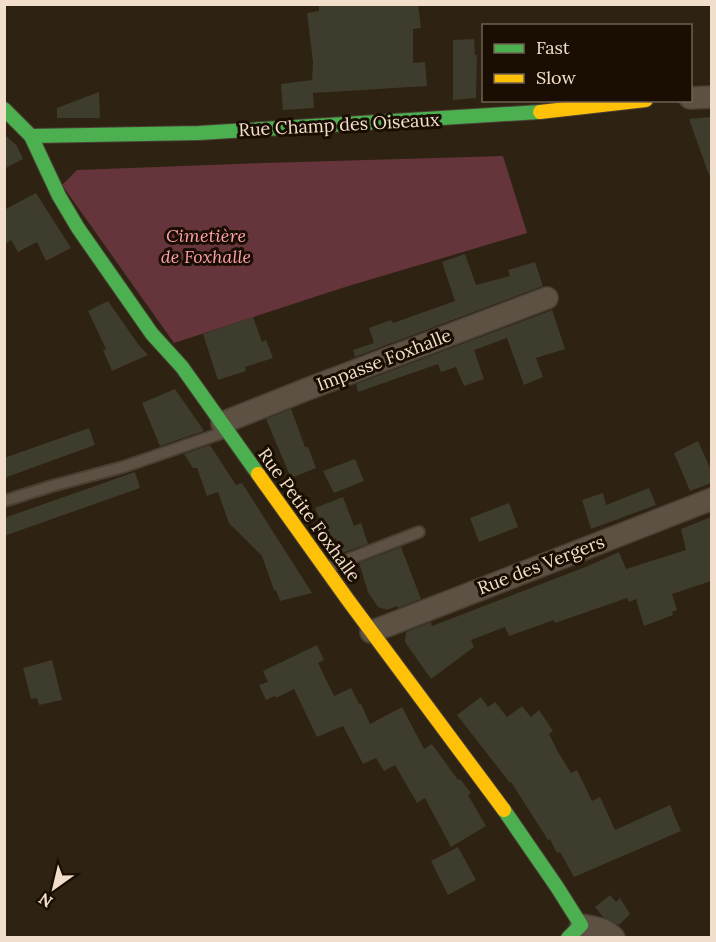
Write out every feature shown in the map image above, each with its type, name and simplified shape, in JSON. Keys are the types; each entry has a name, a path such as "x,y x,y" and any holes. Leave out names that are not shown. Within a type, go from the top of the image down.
{"street":[{"path":"692,98 711,97"},
{"name":"Rue Champ des Oiseaux","path":"31,136 199,133 520,114 628,102"},
{"name":"Rue Petite Foxhalle","path":"4,109 31,136 59,196 78,228 152,334 182,367 371,632 467,758 552,878 574,932"},
{"name":"Impasse Foxhalle","path":"225,427 547,297"},
{"name":"Rue des Vergers","path":"371,632 711,499"},
{"path":"574,932 601,929 614,938"}],"lane":[{"path":"4,130 16,121"},
{"path":"4,501 123,467 225,427"},
{"path":"326,568 419,532"}],"green space":[{"name":"Cimetière de Foxhalle","path":"503,156 527,233 345,287 174,343 62,185 77,170"}],"building":[{"path":"319,4 418,4 421,28 413,29 413,63 425,62 427,86 313,93 314,108 283,110 281,84 312,81 313,62 307,13 319,11"},
{"path":"474,39 475,55 477,55 476,98 453,100 453,40"},
{"path":"99,92 100,118 57,118 57,108"},
{"path":"711,117 711,175 709,175 689,119"},
{"path":"4,134 17,146 23,159 4,169"},
{"path":"36,193 71,248 46,261 37,242 18,252 11,240 4,245 4,210"},
{"path":"465,254 476,285 510,276 508,270 535,262 543,286 355,357 353,350 374,343 369,328 391,320 393,323 455,301 442,262"},
{"path":"108,301 148,355 112,371 103,350 106,349 88,311"},
{"path":"552,310 565,349 536,358 543,377 524,385 507,338 474,350 484,379 464,386 456,367 441,372 438,364 358,392 356,384"},
{"path":"253,317 262,342 266,340 273,358 245,367 246,371 218,380 203,334"},
{"path":"175,389 204,431 160,446 142,403"},
{"path":"291,409 305,447 308,447 316,468 291,478 266,419"},
{"path":"89,428 95,445 4,478 4,458"},
{"path":"698,441 711,470 711,483 690,491 674,453"},
{"path":"210,445 236,485 242,483 312,593 280,601 262,556 229,523 218,492 207,496 197,468 193,468 184,454"},
{"path":"355,459 364,481 334,493 323,471"},
{"path":"135,472 140,488 4,536 4,518"},
{"path":"649,488 656,505 591,529 582,500 603,493 606,505"},
{"path":"343,497 354,526 361,523 368,544 342,553 336,538 331,540 324,529 315,508"},
{"path":"509,503 518,527 479,542 470,518"},
{"path":"711,517 711,581 672,594 677,610 672,612 673,615 644,626 636,599 629,602 627,598 509,636 505,627 471,640 474,647 431,679 405,642 406,632 431,622 432,626 619,552 626,569 686,550 681,529"},
{"path":"401,547 421,599 387,610 378,607 368,592 359,563"},
{"path":"317,645 324,660 318,663 334,696 351,688 370,724 402,707 424,749 432,744 458,780 460,779 471,793 468,795 486,826 451,847 425,798 417,803 395,765 384,771 376,758 363,764 343,726 317,737 294,689 266,700 259,685 268,682 263,671"},
{"path":"52,660 62,700 39,705 37,698 31,699 23,668"},
{"path":"481,697 488,707 495,702 507,717 522,706 531,717 539,710 553,731 549,734 571,773 577,770 592,801 600,797 615,830 670,805 681,831 574,877 560,852 557,853 511,782 457,715"},
{"path":"458,847 476,880 448,895 431,861"},
{"path":"610,895 616,902 620,898 630,914 619,925 603,917 595,907"}],"traffic: fast":[{"path":"4,109 31,136 59,196 78,228 152,334 182,367 258,474"},
{"path":"31,136 199,133 540,112"},
{"path":"504,810 581,925 568,938"}],"traffic: slow":[{"path":"540,112 628,102"},
{"path":"258,474 348,600 504,810"}]}
